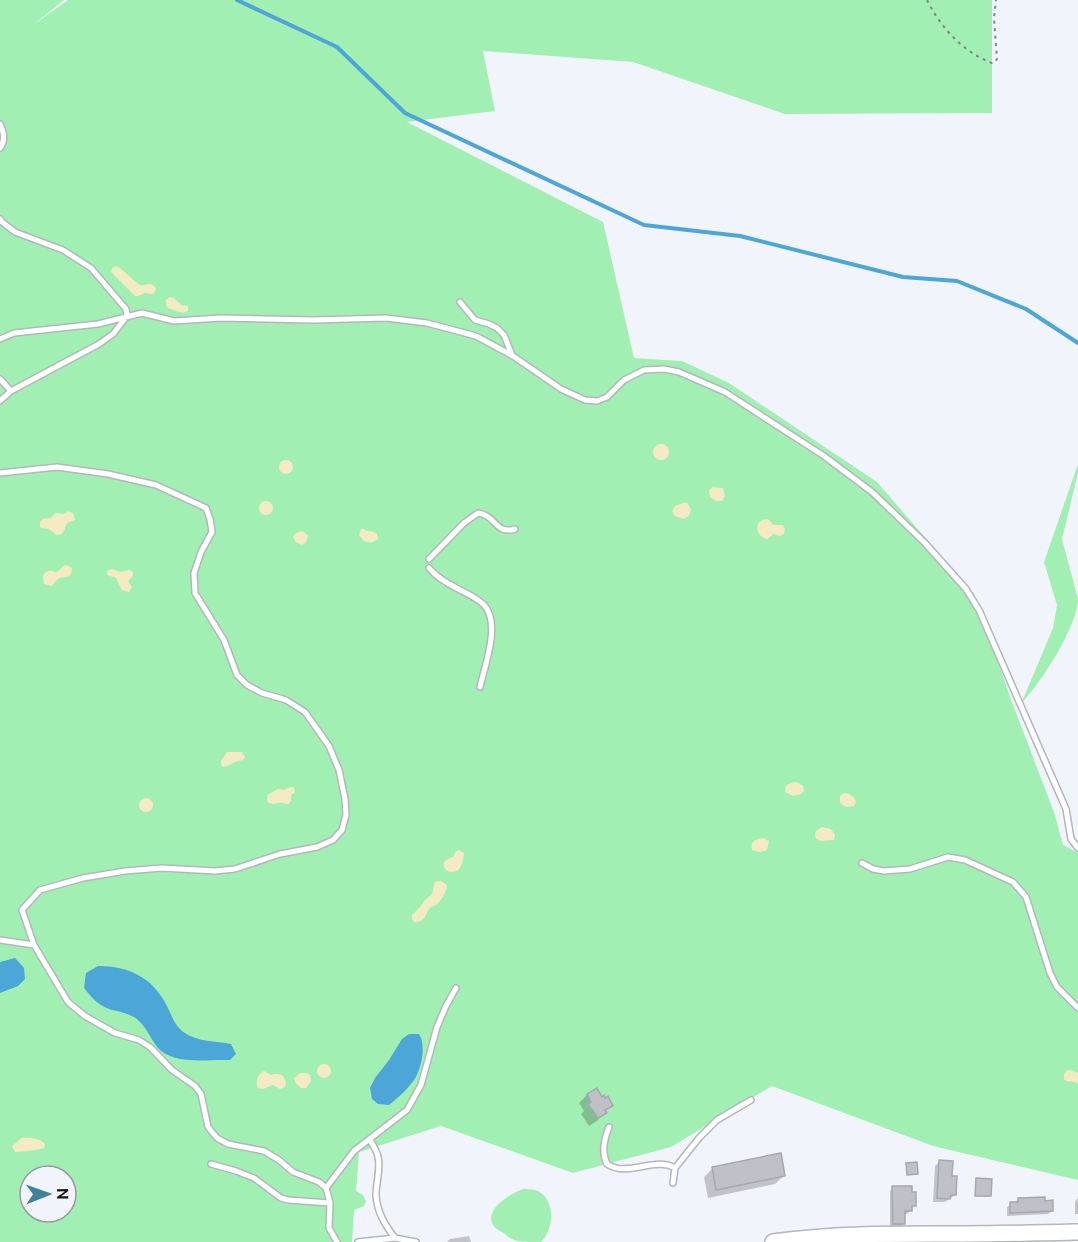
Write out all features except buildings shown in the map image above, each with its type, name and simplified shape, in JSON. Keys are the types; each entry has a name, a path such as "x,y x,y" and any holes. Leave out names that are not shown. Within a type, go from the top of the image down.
{"street":[{"path":"773,1242 858,1234 910,1233 962,1238 1078,1232"}],"lane":[{"path":"0,124 4,143 0,148"},
{"path":"0,219 15,232 63,250 91,268 126,309 127,316 113,334 99,344 11,391 0,401"},
{"path":"460,302 475,320 497,328 504,335 513,357"},
{"path":"0,339 14,333 98,324 142,313 174,321 221,318 313,320 386,318 427,323 476,336 561,389 585,400 597,401 607,397 624,380 644,370 664,369 679,372 725,392 824,456 872,492 925,543 966,589 979,610 1066,808 1071,839 1078,848"},
{"path":"0,379 11,391"},
{"path":"0,473 57,467 108,474 156,485 206,508 212,532 201,552 194,573 195,593 224,639 237,675 247,685 262,693 286,699 305,712 329,746 339,770 346,815 342,830 333,840 317,847 280,854 235,869 215,871 162,868 83,878 40,890 22,910 34,945 68,1002 85,1016 115,1033 139,1040 150,1047 172,1070 195,1086 201,1094 208,1127 217,1138 228,1144 264,1151 293,1172 320,1182 326,1188 330,1203 329,1228 337,1242"},
{"path":"429,559 464,523 478,513 489,516 502,530 515,529"},
{"path":"429,568 442,580 479,601 489,611 492,618 492,632 480,687"},
{"path":"862,863 873,869 884,871 910,869 948,857 966,860 1013,882 1026,897 1050,973 1058,987 1078,1008"},
{"path":"0,940 34,945"},
{"path":"326,1188 354,1151 407,1110 421,1085 437,1028 456,988"},
{"path":"673,1183 675,1168 717,1119 751,1100"},
{"path":"609,1127 604,1152 607,1164 613,1168 665,1164 675,1168"},
{"path":"370,1140 378,1155 379,1172 376,1195 380,1214 395,1238"},
{"path":"211,1164 254,1179 280,1198 330,1203"},
{"path":"358,1242 395,1238 416,1242"}],"path":[{"path":"927,0 937,18 957,41 966,49 992,63 997,59 993,11 996,0"}],"green space":[{"path":"0,0 64,0 33,25 68,0 992,0 992,113 785,114 633,62 483,51 495,111 407,122 603,222 634,358 682,361 729,383 877,482 974,594 1055,815 1063,845 1078,853 1078,1180 933,1146 772,1086 671,1147 573,1173 441,1126 359,1152 356,1191 363,1195 366,1201 364,1206 354,1210 352,1242 0,1242"},
{"path":"1078,464 1078,473 1062,539 1078,599 1076,610 1072,624 1057,654 1021,704 1053,628 1057,605 1044,562"},
{"path":"523,1189 538,1191 548,1201 551,1223 541,1242 515,1241 493,1225 492,1213 500,1202"}],"sand":[{"path":"113,267 119,268 140,285 153,285 156,289 154,293 135,296 111,272"},
{"path":"170,297 181,305 188,306 188,311 183,313 168,308 166,300"},
{"path":"661,444 669,452 661,460 653,452"},
{"path":"286,460 291,462 293,467 291,472 286,474 281,472 279,467 281,462"},
{"path":"713,487 723,488 725,496 722,501 716,501 710,497 709,490"},
{"path":"266,501 271,503 273,508 271,513 266,515 261,513 259,508 261,503"},
{"path":"687,503 691,509 689,516 683,519 675,516 672,511 675,506"},
{"path":"68,511 73,513 75,520 67,523 61,534 56,535 49,529 40,527 43,519"},
{"path":"767,519 773,525 783,525 784,534 780,536 774,534 767,539 762,537 757,526 762,520"},
{"path":"361,529 374,532 378,539 371,543 364,541 359,535"},
{"path":"302,531 308,536 302,545 293,537"},
{"path":"65,565 72,568 70,575 59,578 52,586 44,584 45,572 57,572"},
{"path":"112,569 120,572 129,570 133,572 133,576 128,581 132,587 129,592 122,590 116,578 107,575 107,571"},
{"path":"227,752 242,752 245,757 243,760 223,767 221,761"},
{"path":"794,782 803,786 804,791 793,796 785,792 786,785"},
{"path":"294,787 295,792 291,795 291,801 288,804 272,804 267,801 267,795 278,789"},
{"path":"844,793 853,797 856,803 854,806 846,807 840,803 840,796"},
{"path":"143,798 149,798 153,805 149,812 143,812 139,808 139,802"},
{"path":"822,827 831,829 835,835 834,840 816,839 816,831"},
{"path":"763,838 769,841 767,850 760,852 752,850 754,841"},
{"path":"459,850 464,853 460,868 451,872 447,871 444,862"},
{"path":"441,881 447,885 442,898 431,907 423,919 414,922 412,915 432,894 435,882"},
{"path":"321,1064 327,1064 331,1071 327,1078 321,1078 317,1074 317,1068"},
{"path":"1070,1070 1078,1073 1078,1084 1064,1080 1064,1074"},
{"path":"264,1071 271,1075 282,1076 286,1082 285,1087 280,1089 273,1085 263,1089 258,1088 257,1078"},
{"path":"300,1073 310,1075 311,1081 306,1088 301,1088 295,1082 294,1078"},
{"path":"22,1138 40,1140 45,1144 44,1148 15,1152 12,1146"}],"water":[{"path":"15,958 24,968 25,979 18,986 0,993 0,962"},
{"path":"98,966 120,968 138,975 161,996 182,1031 207,1041 231,1044 236,1054 230,1060 185,1060 161,1051 136,1018 101,1005 84,988 86,973"},
{"path":"409,1034 419,1034 423,1049 416,1077 411,1085 389,1105 378,1104 372,1099 370,1088 402,1039"}],"waterway":[{"path":"237,0 337,47 405,113 644,225 740,236 903,277 957,281 1026,309 1078,343"}]}
